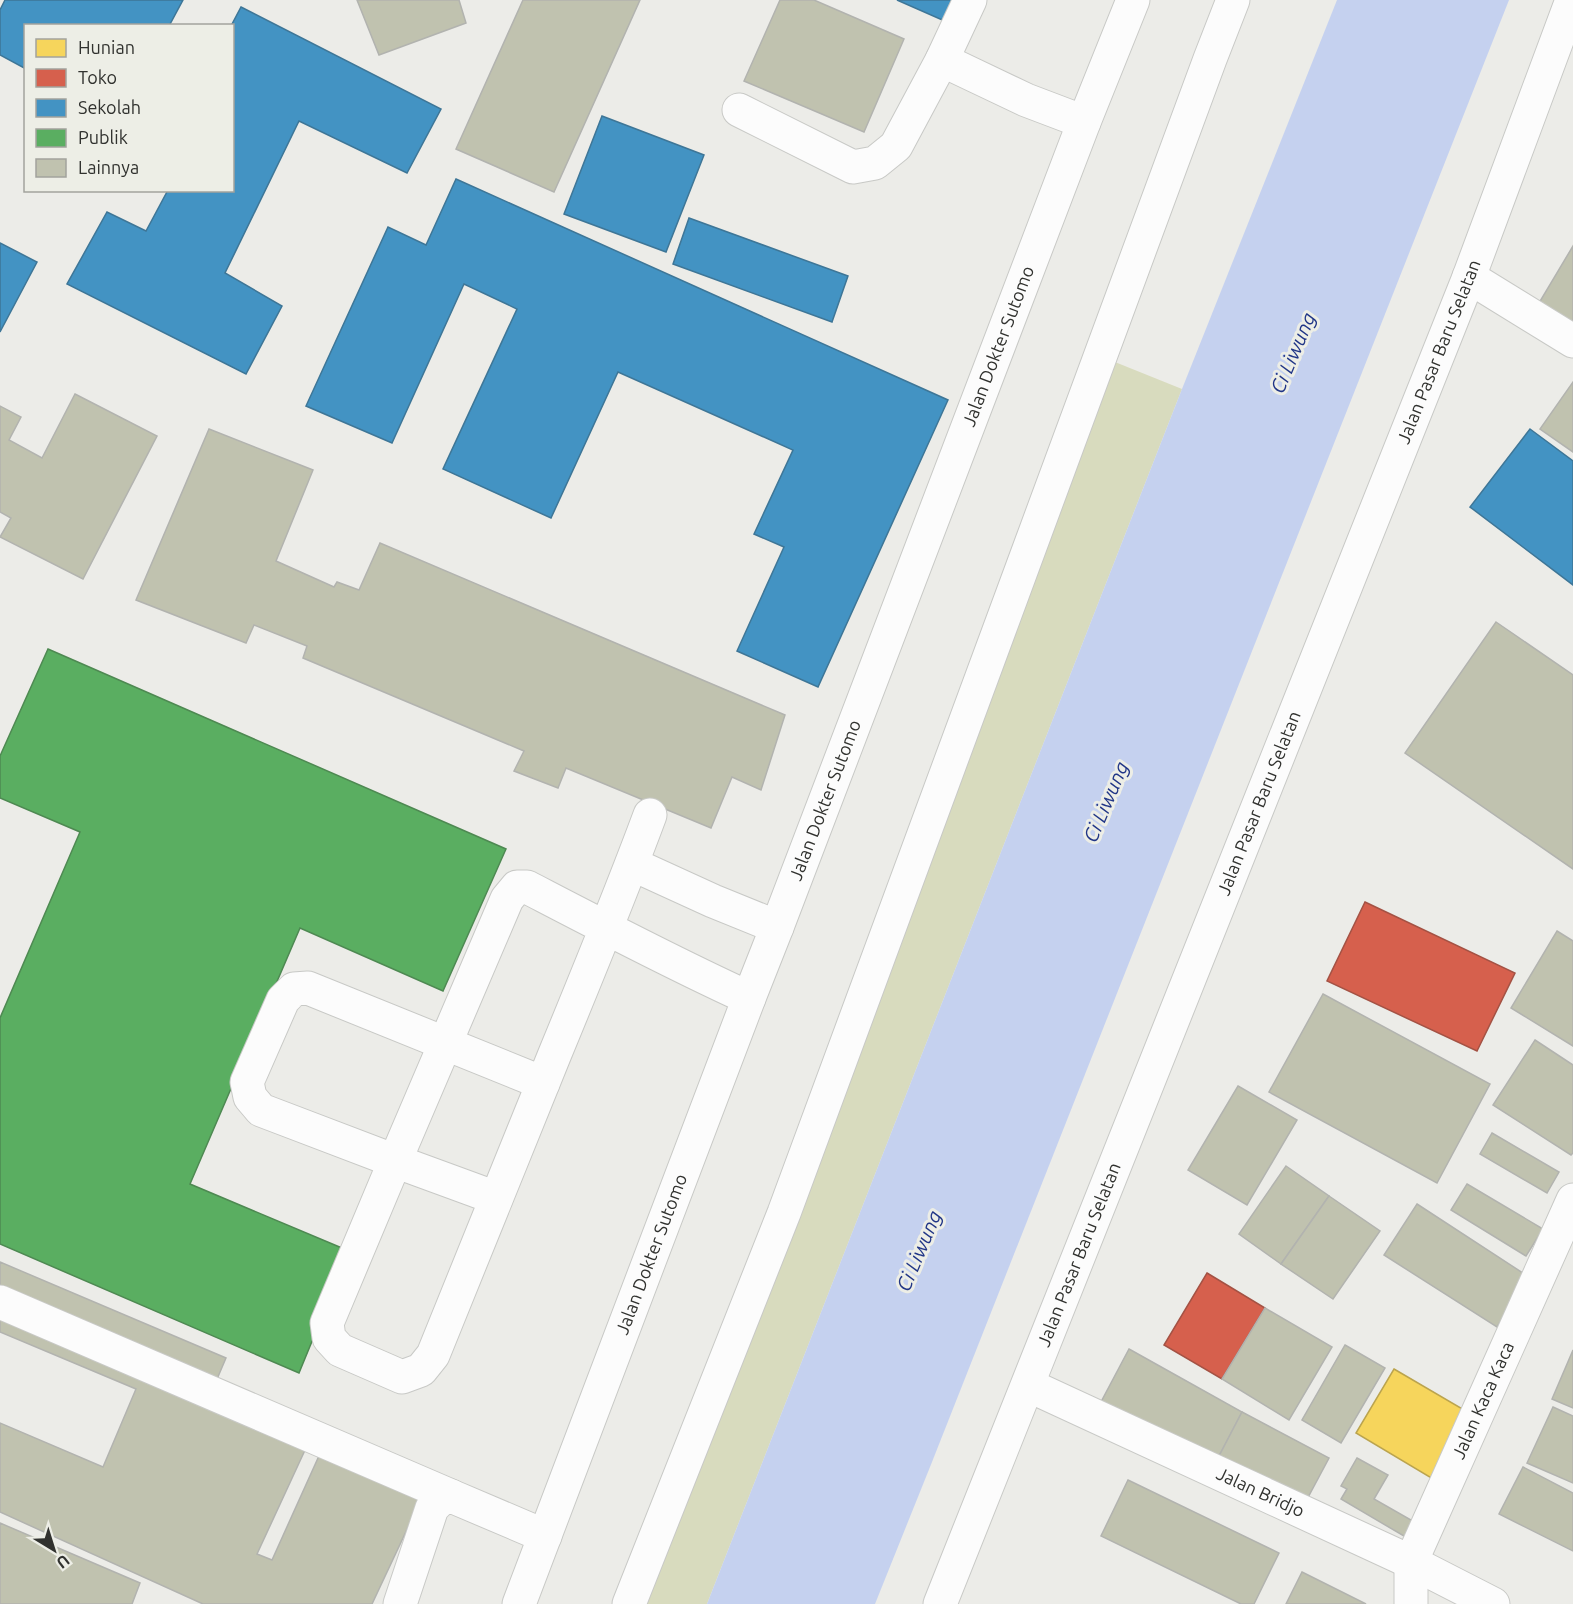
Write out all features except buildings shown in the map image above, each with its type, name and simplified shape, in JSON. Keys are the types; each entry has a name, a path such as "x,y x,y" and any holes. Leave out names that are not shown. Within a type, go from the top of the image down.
{"main road":[{"path":"740,110 853,167 875,163 896,146 942,60 970,0"},
{"name":"Jalan Dokter Sutomo","path":"519,1604 1084,122 1133,0"},
{"path":"629,1604 784,1213 1233,0"},
{"name":"Jalan Pasar Baru Selatan","path":"940,1604 1469,277 1572,0"},
{"path":"942,60 1026,100 1084,122"},
{"path":"1469,277 1573,341"},
{"path":"650,815 632,864 606,928 543,1083 496,1197 433,1355 421,1370 402,1377 339,1350 329,1338 327,1323 507,899 517,887 527,887 606,928 685,969 749,998"},
{"path":"632,864 777,927"},
{"path":"496,1197 261,1110 250,1097 247,1082 283,1000 294,990 308,988 543,1083"},
{"name":"Jalan Kaca Kaca","path":"1411,1604 1411,1562 1573,1200"},
{"path":"0,1302 545,1536"},
{"name":"Jalan Bridjo","path":"1028,1385 1411,1562 1493,1604"},
{"path":"400,1604 432,1508 440,1500 451,1496"}],"green space":[{"path":"1100,356 1182,389 707,1604 630,1604"}],"water":[{"name":"Ci Liwung","path":"1337,0 1509,0 875,1604 707,1604 1182,389"}]}
